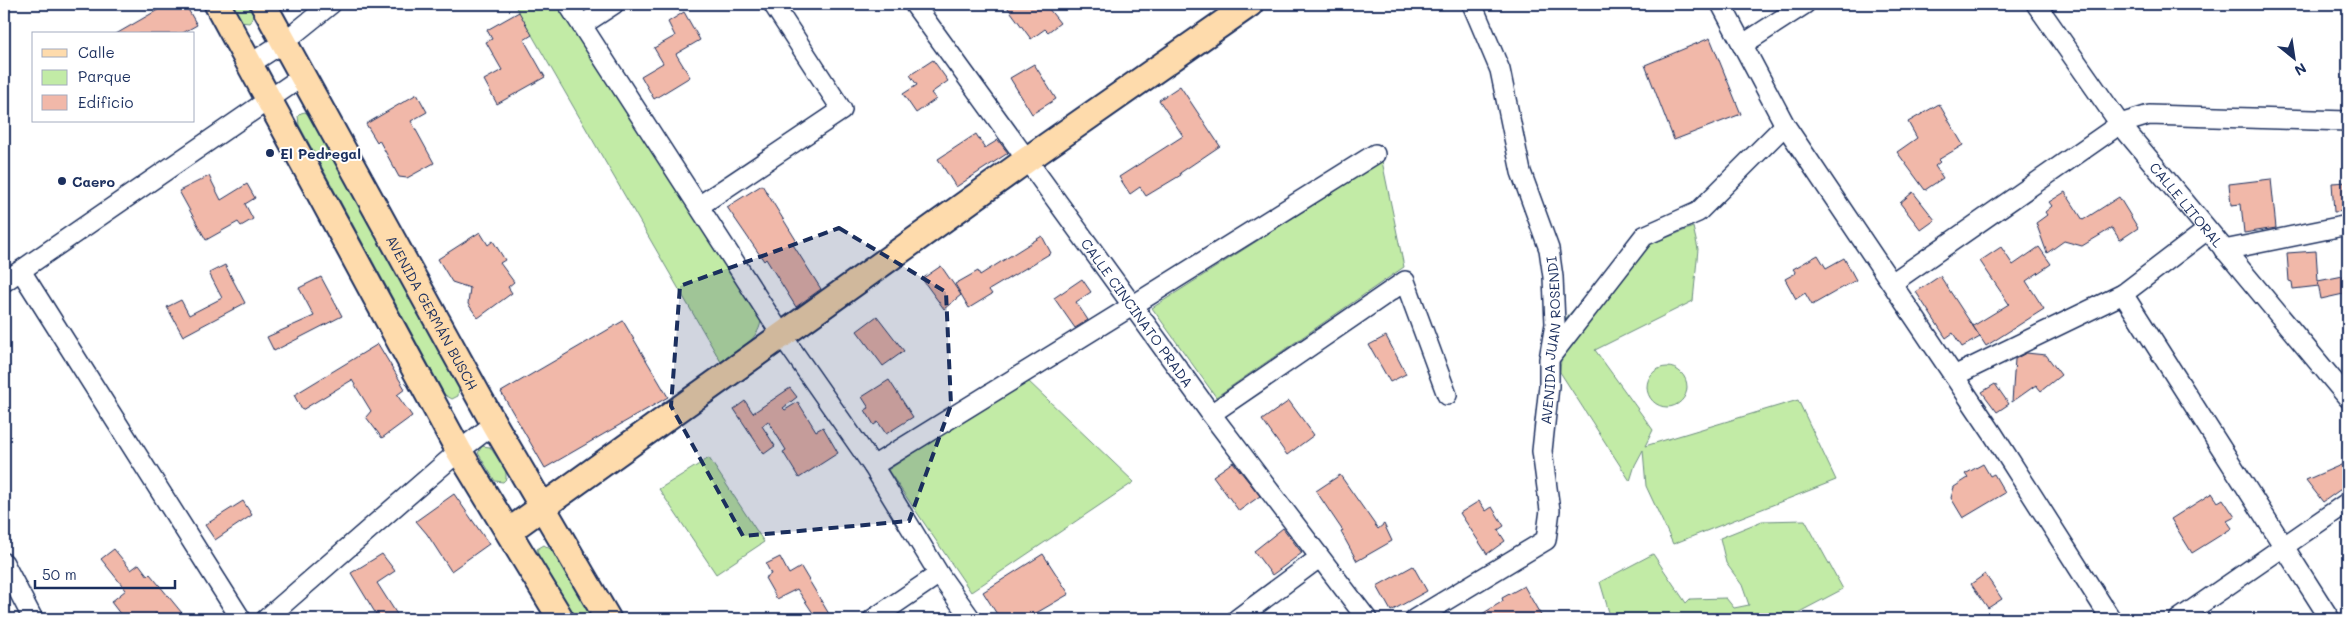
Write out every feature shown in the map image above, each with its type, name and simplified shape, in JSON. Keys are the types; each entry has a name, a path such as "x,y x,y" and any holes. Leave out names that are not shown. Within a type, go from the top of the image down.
{"main road":[{"path":"217,4 459,451 561,619"},
{"name":"AVENIDA GERMÁN BUSCH","path":"263,4 494,424 608,619"},
{"path":"509,531 783,337 1028,159 1250,4"}],"street":[{"path":"250,64 284,42 331,4"},
{"path":"568,4 783,337 873,466 939,574 971,619"},
{"path":"582,25 614,4"},
{"path":"699,206 842,110 773,4"},
{"name":"CALLE CINCINATO PRADA","path":"914,4 1211,414 1318,558 1367,619"},
{"name":"AVENIDA JUAN ROSENDI","path":"1416,619 1546,540 1550,510 1542,451 1550,386 1549,359 1555,324 1555,295 1549,249 1520,172 1500,70 1472,4"},
{"path":"1720,4 1785,125 1954,376 2111,619"},
{"path":"1742,45 1805,4"},
{"name":"CALLE LITORAL","path":"2036,4 2120,124 2348,398"},
{"path":"4,282 303,76"},
{"path":"1892,283 2120,124 2149,115 2348,121"},
{"path":"1549,359 1644,236 1698,212 1785,125"},
{"path":"873,466 1375,154"},
{"path":"2224,250 2348,225"},
{"path":"1954,376 2122,294 2207,230"},
{"path":"21,271 241,619"},
{"path":"1211,414 1405,281 1446,395"},
{"path":"2122,294 2330,619"},
{"path":"266,619 459,451 494,424"},
{"path":"2179,619 2284,549 2348,502"},
{"path":"1237,619 1318,558"},
{"path":"4,563 33,619"},
{"path":"873,619 939,574"}],"highlighted area":[{"path":"839,228 946,292 951,405 909,521 743,536 671,406 680,286"}],"green space":[{"path":"231,4 248,4 253,16 249,23 241,22"},
{"path":"514,4 562,4 761,317 760,325 753,338 721,362"},
{"path":"305,112 313,118 459,388 458,396 452,399 445,395 299,125 298,116"},
{"path":"1382,161 1404,267 1216,397 1152,308"},
{"path":"1693,227 1698,249 1693,301 1595,350 1653,430 1645,446 1798,400 1836,480 1673,544 1646,486 1643,450 1635,465 1630,481 1560,372 1564,320 1624,255"},
{"path":"1667,367 1681,373 1687,387 1681,401 1667,407 1653,401 1647,387 1653,373"},
{"path":"1026,379 1134,482 971,592 888,470"},
{"path":"482,446 490,447 506,471 506,479 503,482 495,481 478,453"},
{"path":"709,458 764,542 716,574 659,489"},
{"path":"1805,520 1843,589 1786,619 1611,619 1600,582 1653,554 1686,603 1690,599 1726,598 1734,608 1749,605 1742,585 1726,563 1720,538 1762,521"},
{"path":"544,545 552,550 595,619 576,619 538,558 537,549"}],"building":[{"path":"168,4 185,4 197,25 185,32 119,32"},
{"path":"1005,4 1045,4 1060,23 1048,32 1045,29 1031,39"},
{"path":"519,12 532,35 524,40 545,77 497,104 484,80 502,70 486,42 492,39 487,30"},
{"path":"684,12 700,40 676,54 690,77 654,99 641,76 663,63 654,48 675,36 668,22"},
{"path":"1710,38 1741,114 1674,140 1645,65"},
{"path":"933,60 948,81 931,93 936,99 916,113 903,94 917,85 910,75"},
{"path":"1034,64 1056,99 1032,114 1010,78"},
{"path":"1180,86 1220,146 1180,173 1181,175 1146,196 1140,187 1130,194 1119,177 1183,136 1159,100"},
{"path":"417,94 427,112 411,121 434,163 407,178 399,177 379,140 377,142 366,124"},
{"path":"1939,104 1963,145 1938,160 1940,162 1935,166 1943,178 1925,190 1897,152 1917,138 1908,122"},
{"path":"976,134 985,148 998,140 1008,153 956,187 938,159"},
{"path":"209,176 221,200 247,184 255,198 245,204 253,219 241,226 238,222 206,240 179,191"},
{"path":"2271,179 2276,228 2244,233 2241,204 2231,205 2229,184"},
{"path":"2348,182 2348,211 2334,212 2332,183"},
{"path":"762,185 796,240 792,243 821,289 796,307 766,259 764,261 727,207"},
{"path":"1913,192 1935,220 1921,230 1900,203"},
{"path":"2065,192 2083,220 2119,197 2138,228 2120,240 2112,228 2082,246 2064,241 2047,253 2036,223 2047,215 2045,212 2052,206 2049,202"},
{"path":"480,232 488,245 493,241 505,260 500,263 514,282 508,287 512,293 478,318 468,304 470,288 452,282 438,259"},
{"path":"1042,236 1051,253 989,290 992,294 969,308 955,284 978,271 980,275"},
{"path":"2001,247 2013,265 2039,247 2051,264 2026,281 2044,309 1986,346 1973,326 2009,304 1980,261"},
{"path":"2316,251 2318,281 2348,275 2348,293 2321,299 2319,286 2293,289 2292,282 2289,281 2287,253"},
{"path":"1818,255 1826,268 1844,258 1856,280 1812,305 1805,293 1796,299 1785,279 1796,273 1793,269"},
{"path":"225,265 245,303 183,336 167,307 181,300 189,315 222,298 209,273"},
{"path":"941,266 961,295 944,309 922,279"},
{"path":"1940,276 1980,337 1962,347 1953,333 1946,338 1916,292"},
{"path":"321,277 342,316 274,351 267,337 314,316 299,288"},
{"path":"1082,279 1091,292 1076,302 1088,320 1075,328 1054,298"},
{"path":"877,316 904,351 883,366 857,331"},
{"path":"623,321 668,397 545,468 501,392"},
{"path":"1386,336 1406,374 1390,382 1369,345"},
{"path":"378,344 405,389 397,395 412,416 382,438 366,417 371,411 352,380 302,410 294,395"},
{"path":"2026,353 2046,355 2061,375 2041,391 2036,385 2012,402 2015,359"},
{"path":"889,380 913,417 886,434 878,422 874,425 865,410 869,408 862,397"},
{"path":"1995,384 2009,404 1997,412 1982,392"},
{"path":"790,388 797,397 783,408 785,410 798,402 816,431 823,427 838,453 799,478 783,452 786,450 768,421 762,426 775,446 764,454 734,409 745,401 753,413"},
{"path":"1289,401 1314,435 1287,455 1262,420"},
{"path":"1233,462 1260,496 1239,511 1213,476"},
{"path":"2348,462 2348,484 2323,502 2306,480"},
{"path":"1983,464 1990,476 1994,474 2005,493 1963,518 1951,498 1954,487 1968,478 1965,474"},
{"path":"1340,475 1378,529 1384,524 1392,541 1357,561 1341,532 1343,531 1316,491"},
{"path":"2212,493 2218,502 2223,499 2235,517 2227,521 2232,528 2192,553 2171,519"},
{"path":"454,494 489,544 451,571 427,534 416,521"},
{"path":"243,501 252,515 215,540 205,525"},
{"path":"1479,501 1486,511 1492,507 1504,526 1498,530 1505,541 1487,554 1460,513"},
{"path":"1283,528 1302,553 1272,575 1254,551"},
{"path":"114,549 131,570 139,564 148,576 150,574 182,613 175,619 162,619 156,613 148,619 124,619 111,602 126,590 101,559"},
{"path":"382,554 395,571 377,583 400,619 379,619 351,573"},
{"path":"1043,554 1069,594 1026,619 1000,619 983,592"},
{"path":"780,557 789,574 801,567 832,619 817,619 797,589 777,599 765,578 771,574 766,564"},
{"path":"1413,566 1427,591 1391,611 1377,586"},
{"path":"1985,574 2002,599 1988,608 1971,584"},
{"path":"1524,586 1543,619 1474,619 1503,601 1502,598"}],"place":[{"name":"El Pedregal","path":"270,153"},
{"name":"Caero","path":"62,181"}]}
